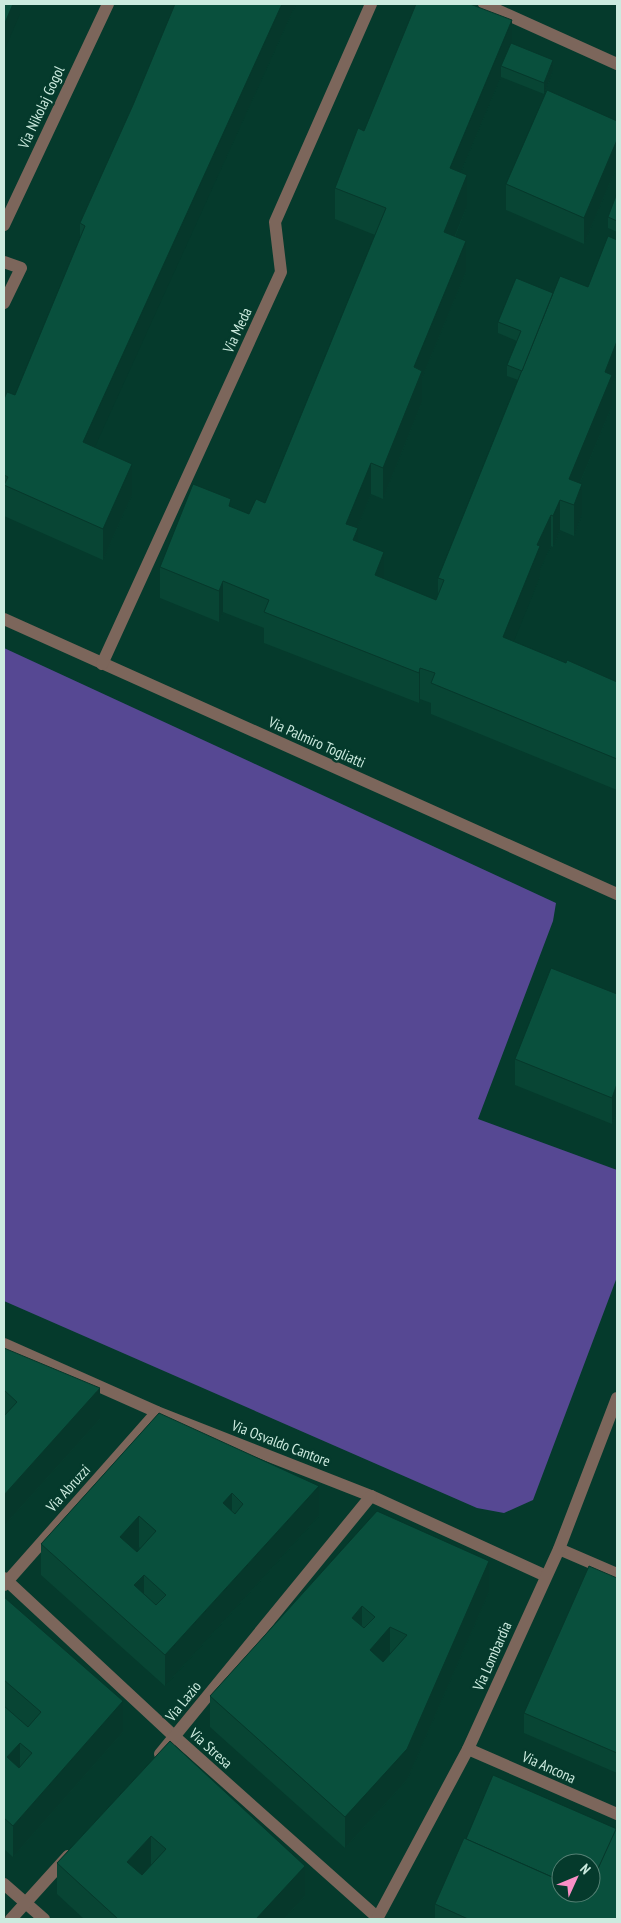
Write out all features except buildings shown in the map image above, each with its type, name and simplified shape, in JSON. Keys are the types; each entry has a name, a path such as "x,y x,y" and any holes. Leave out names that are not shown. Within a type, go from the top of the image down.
{"street":[{"name":"Via Nikolaj Gogol","path":"4,225 108,4"},
{"name":"Via Meda","path":"102,664 281,272 275,222 371,4"},
{"path":"484,4 617,64"},
{"path":"4,262 21,268 4,303"},
{"name":"Via Palmiro Togliatti","path":"4,619 617,894"},
{"name":"Via Osvaldo Cantore","path":"4,1344 157,1412 370,1496 546,1576"},
{"name":"Via Lombardia","path":"377,1919 468,1749 559,1548 617,1398"},
{"name":"Via Abruzzi","path":"5,1581 157,1412"},
{"name":"Via Lazio","path":"149,1766 175,1737 370,1496"},
{"path":"559,1548 617,1574"},
{"name":"Via Stresa","path":"5,1581 377,1919"},
{"name":"Via Ancona","path":"468,1749 617,1814"},
{"path":"11,1919 78,1845"},
{"path":"4,1884 44,1919"}],"shaded area":[{"path":"4,648 556,903 553,921 478,1119 617,1170 617,1277 533,1500 504,1513 477,1508 4,1301"}]}
